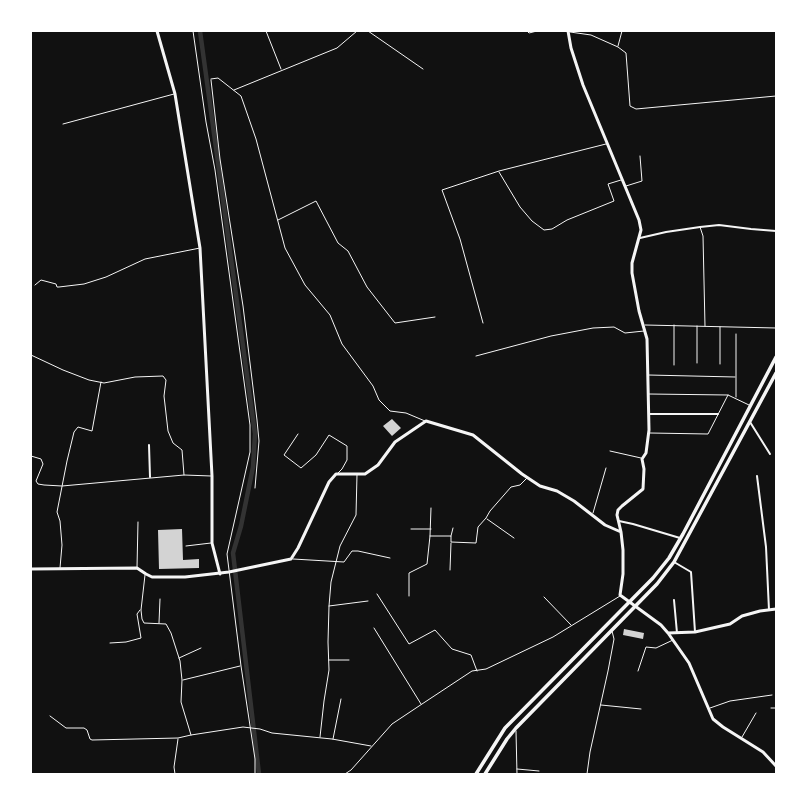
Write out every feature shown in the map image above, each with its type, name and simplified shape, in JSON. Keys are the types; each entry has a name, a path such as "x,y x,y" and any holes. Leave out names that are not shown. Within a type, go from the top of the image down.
{"main road":[{"path":"476,774 505,728 662,568 681,539 776,357"},
{"path":"486,774 507,739 516,728 657,584 674,562 776,373"}],"street":[{"path":"157,31 175,94 200,248 212,476 212,543 220,574"},
{"path":"567,31 583,85 639,220 641,230 640,238 634,253 632,268 639,311 647,339 648,433 646,453 642,459 644,469 643,489 618,510 617,514 623,550 623,574 620,595 661,625 674,640 689,664 710,708 713,719 763,752 776,766"},
{"path":"640,238 700,226 720,225 776,231"},
{"path":"648,414 718,414"},
{"path":"31,570 137,568 152,577 185,577 220,574 290,559 298,548 330,482 336,474 365,474 378,465 395,442 426,421 474,435 540,486 557,491 574,501 604,525 621,532"},
{"path":"750,421 770,454"},
{"path":"149,445 150,477"},
{"path":"756,476 766,548 769,610"},
{"path":"619,521 634,524 681,539"},
{"path":"674,562 690,572 695,632"},
{"path":"674,600 677,633"},
{"path":"668,633 695,632 730,624 742,616 776,608"}],"lane":[{"path":"193,31 206,122 215,170 250,425 250,452 227,554 241,666 255,759 255,774"},
{"path":"266,31 282,70"},
{"path":"233,90 337,48 357,31"},
{"path":"368,31 423,69"},
{"path":"527,31 529,33 537,31"},
{"path":"567,31 591,36 618,47 626,53 630,106 636,109 776,96"},
{"path":"618,47 622,31"},
{"path":"255,488 259,441 257,420 220,159 211,79 218,78 241,96 256,139 285,248 305,285 330,315 342,344 373,386 379,400 390,411 406,413 426,421"},
{"path":"63,124 175,94"},
{"path":"483,323 460,239 442,190 499,171 607,144"},
{"path":"625,186 642,181 640,156"},
{"path":"499,171 520,207 532,221 544,230 552,230 567,220 614,201 608,184 622,179"},
{"path":"277,220 316,201 338,243 348,251 367,287 395,323 435,317"},
{"path":"700,226 704,236 705,326"},
{"path":"35,285 41,280 56,284 57,287 84,284 106,277 145,259 200,248"},
{"path":"643,325 776,328"},
{"path":"674,326 674,365"},
{"path":"697,326 697,364"},
{"path":"720,326 720,364"},
{"path":"476,356 551,336 593,328 614,327 625,333 645,331"},
{"path":"736,334 736,398"},
{"path":"31,355 63,370 89,380 101,382 114,382 134,377 163,376 166,380 164,396 168,431 173,443 182,450 184,475"},
{"path":"647,376 735,377"},
{"path":"60,569 62,545 60,521 57,512 62,486 74,432 78,427 92,431 101,382"},
{"path":"647,394 728,395 750,405"},
{"path":"648,433 708,434 728,395"},
{"path":"298,434 284,455 301,468 316,455 329,435 347,446 348,460 342,469 336,474"},
{"path":"610,451 642,459"},
{"path":"31,456 41,459 43,464 36,481 38,484 62,486 150,477 184,475 212,476"},
{"path":"592,516 606,468"},
{"path":"320,738 329,670 329,606 331,582 340,546 356,516 357,474"},
{"path":"451,542 476,543 478,527 490,511 511,487 520,485 528,478"},
{"path":"409,596 409,573 426,564 431,529 431,508"},
{"path":"486,518 514,538"},
{"path":"137,568 138,522"},
{"path":"450,570 452,528"},
{"path":"411,529 431,529"},
{"path":"430,536 451,536"},
{"path":"186,546 212,543"},
{"path":"290,559 344,562 352,551 390,558"},
{"path":"110,643 126,642 141,638 137,614 140,610 146,574"},
{"path":"377,594 409,644 434,630 452,649 471,655 477,671"},
{"path":"345,774 351,770 392,724 422,704 472,672 486,668 552,637 620,595"},
{"path":"544,597 571,626"},
{"path":"159,623 160,599"},
{"path":"329,606 368,601"},
{"path":"140,610 144,624 166,624 171,633 179,658 182,680 181,702 191,735"},
{"path":"374,628 422,704"},
{"path":"587,774 590,752 614,640 612,630"},
{"path":"638,672 646,647 656,648 674,640"},
{"path":"179,658 201,648"},
{"path":"329,660 349,660"},
{"path":"182,680 241,666"},
{"path":"710,708 730,700 772,694"},
{"path":"332,739 341,699"},
{"path":"601,705 641,709"},
{"path":"770,708 776,708"},
{"path":"741,738 756,713"},
{"path":"50,716 66,728 86,729 90,739 92,740 178,738 243,727 272,733 332,739 371,746"},
{"path":"516,728 517,774"},
{"path":"175,774 174,767 178,738"},
{"path":"517,768 539,771"}],"building":[{"path":"392,419 401,428 392,436 383,426"},
{"path":"182,529 183,560 199,559 199,568 159,569 158,530"},
{"path":"624,629 644,633 643,639 623,635"}],"waterway":[{"path":"200,31 255,434 253,467 241,526 233,553 259,774"}]}
